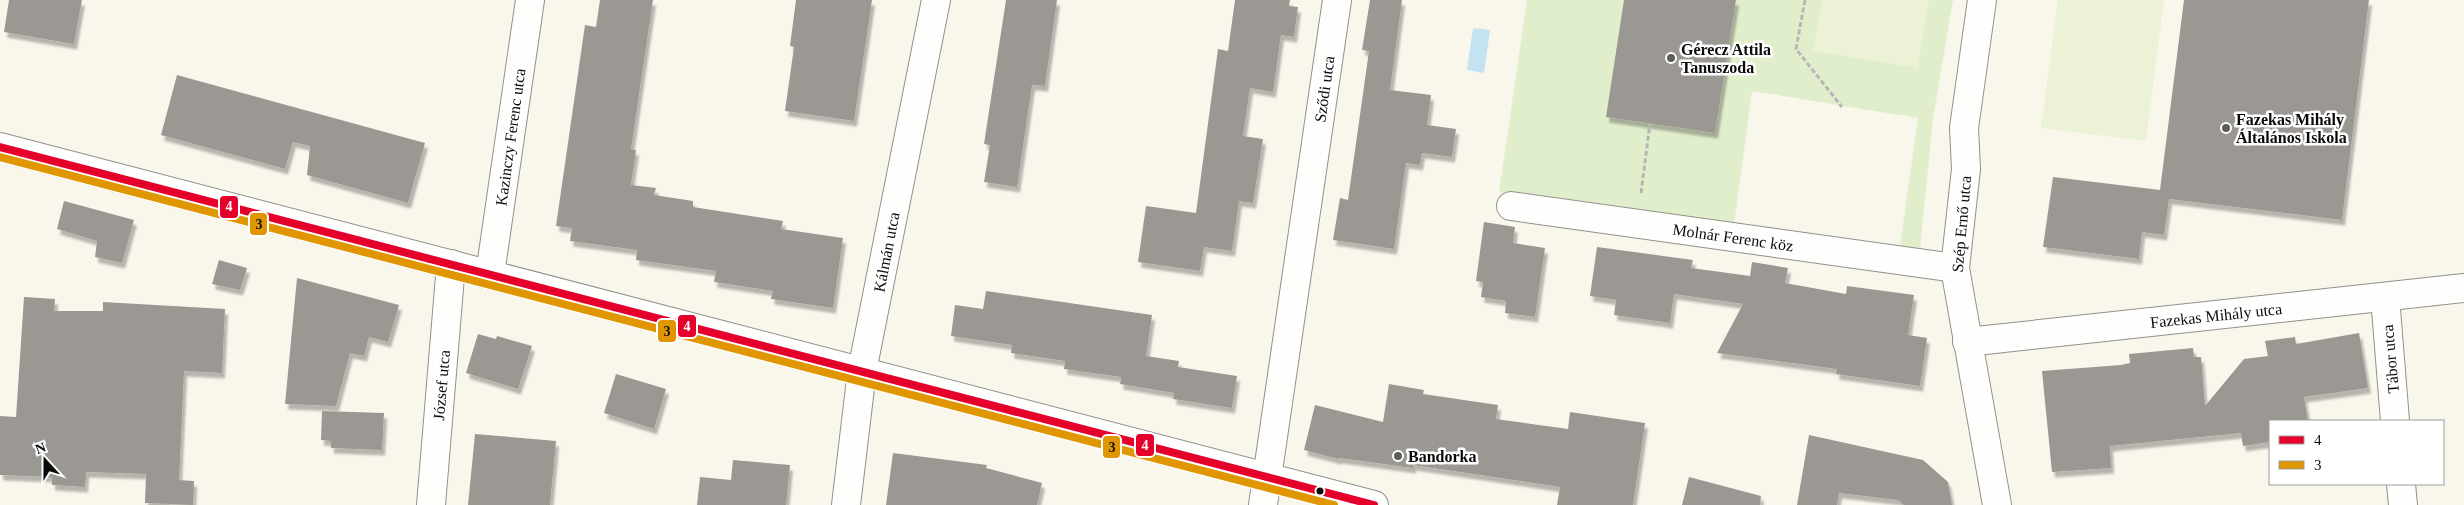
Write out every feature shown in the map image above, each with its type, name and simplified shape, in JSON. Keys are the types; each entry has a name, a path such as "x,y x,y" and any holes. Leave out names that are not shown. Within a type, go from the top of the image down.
{"street":[{"name":"Kazinczy Ferenc utca","path":"490,274 530,0"},
{"name":"Kálmán utca","path":"846,505 862,372 936,0"},
{"name":"Sződi utca","path":"1263,505 1337,0"},
{"name":"Szép Ernő utca","path":"1982,0 1964,128 1966,169 1955,268 1997,505"},
{"path":"0,146 1374,505"},
{"name":"Molnár Ferenc köz","path":"1512,206 1955,268"},
{"name":"József utca","path":"431,505 451,264"},
{"name":"Fazekas Mihály utca","path":"1967,342 2464,288"},
{"name":"Tábor utca","path":"2385,297 2396,420"},
{"path":"2401,485 2403,505"}],"path":[{"path":"1805,0 1796,49 1842,107"},
{"path":"1636,224 1650,123"}],"green space":[{"path":"1527,0 1953,0 1933,119 1920,249 1900,247 1918,118 1752,91 1734,225 1499,192"},
{"path":"1822,0 1929,0 1918,68 1813,51"},
{"path":"2058,0 2164,0 2146,141 2041,128"}],"water":[{"path":"1473,28 1490,30 1484,73 1467,70"}],"building":[{"path":"9,0 82,0 74,44 4,32"},
{"path":"600,0 653,0 631,149 636,150 631,185 656,188 654,195 693,201 693,207 783,221 781,229 843,238 833,308 771,299 773,291 714,282 716,271 636,260 637,250 570,241 572,228 556,226 585,25 596,27"},
{"path":"796,0 872,0 854,121 785,111 794,47 790,46"},
{"path":"1006,0 1057,0 1045,86 1032,85 1017,187 984,182 990,145 984,144"},
{"path":"1235,0 1290,0 1289,6 1298,7 1294,37 1281,35 1273,92 1250,88 1243,136 1263,139 1253,203 1239,201 1232,251 1204,247 1200,271 1138,262 1146,206 1196,213 1218,49 1228,51"},
{"path":"1370,0 1402,0 1390,90 1431,95 1427,125 1456,129 1452,157 1422,153 1420,165 1406,163 1394,249 1333,240 1340,198 1348,200 1369,51 1362,50"},
{"name":"Gérecz Attila Tanuszoda","path":"1624,0 1736,0 1715,133 1606,117"},
{"path":"2184,0 2369,0 2342,220 2169,199 2164,235 2142,232 2139,259 2043,247 2053,177 2160,190"},
{"path":"177,75 425,143 408,203 307,175 310,146 293,142 285,169 161,135"},
{"path":"64,201 134,220 122,263 95,257 97,241 57,229"},
{"path":"1484,222 1515,227 1513,243 1545,248 1535,317 1505,313 1506,301 1481,297 1483,282 1476,281"},
{"path":"1597,247 1693,260 1691,268 1750,276 1752,262 1788,268 1785,283 1846,294 1847,286 1914,295 1908,335 1927,338 1920,386 1836,374 1837,369 1717,353 1743,304 1674,294 1670,323 1614,315 1616,300 1590,296"},
{"path":"219,260 247,268 240,290 212,284"},
{"path":"297,278 399,305 388,342 369,337 364,356 350,353 336,406 285,404"},
{"path":"986,291 1152,315 1146,356 1179,361 1178,367 1237,376 1232,408 1173,399 1174,393 1120,384 1121,377 1064,369 1065,361 1011,353 1012,345 951,336 955,305 983,309"},
{"path":"24,297 55,299 54,311 103,311 103,302 225,309 222,373 184,371 179,480 194,481 193,505 145,503 146,474 86,472 85,487 52,485 52,477 0,475 0,416 16,417"},
{"path":"2359,333 2368,388 2304,397 2308,420 2269,420 2269,442 2243,446 2241,433 2110,446 2111,468 2052,472 2042,371 2121,365 2130,363 2129,354 2193,348 2194,357 2201,357 2205,406 2244,359 2268,356 2265,341 2295,337 2296,344"},
{"path":"478,334 496,339 497,336 532,346 518,389 466,373"},
{"path":"616,374 666,389 654,429 604,413"},
{"path":"1389,384 1424,390 1423,394 1498,405 1496,419 1568,429 1570,412 1645,423 1633,505 1557,505 1560,487 1413,465 1413,468 1338,459 1304,450 1315,405 1383,422"},
{"path":"322,411 384,413 382,450 331,448 331,441 321,440"},
{"path":"475,434 556,441 550,505 468,505"},
{"path":"1809,435 1923,460 1948,482 1952,505 1904,505 1898,500 1839,493 1837,505 1797,505"},
{"path":"893,453 987,465 986,468 1042,483 1037,505 886,505"},
{"path":"733,460 790,465 786,505 697,505 700,477 731,480"},
{"path":"1689,477 1761,496 1760,505 1682,505"}],"transit line":[{"name":"4","path":"0,147 1374,505"},
{"name":"3","path":"0,157 1334,505"}],"place":[{"name":"Gérecz Attila Tanuszoda","path":"1671,58"},
{"name":"Fazekas Mihály Általános Iskola","path":"2226,128"},
{"name":"Bandorka","path":"1398,456"}]}
